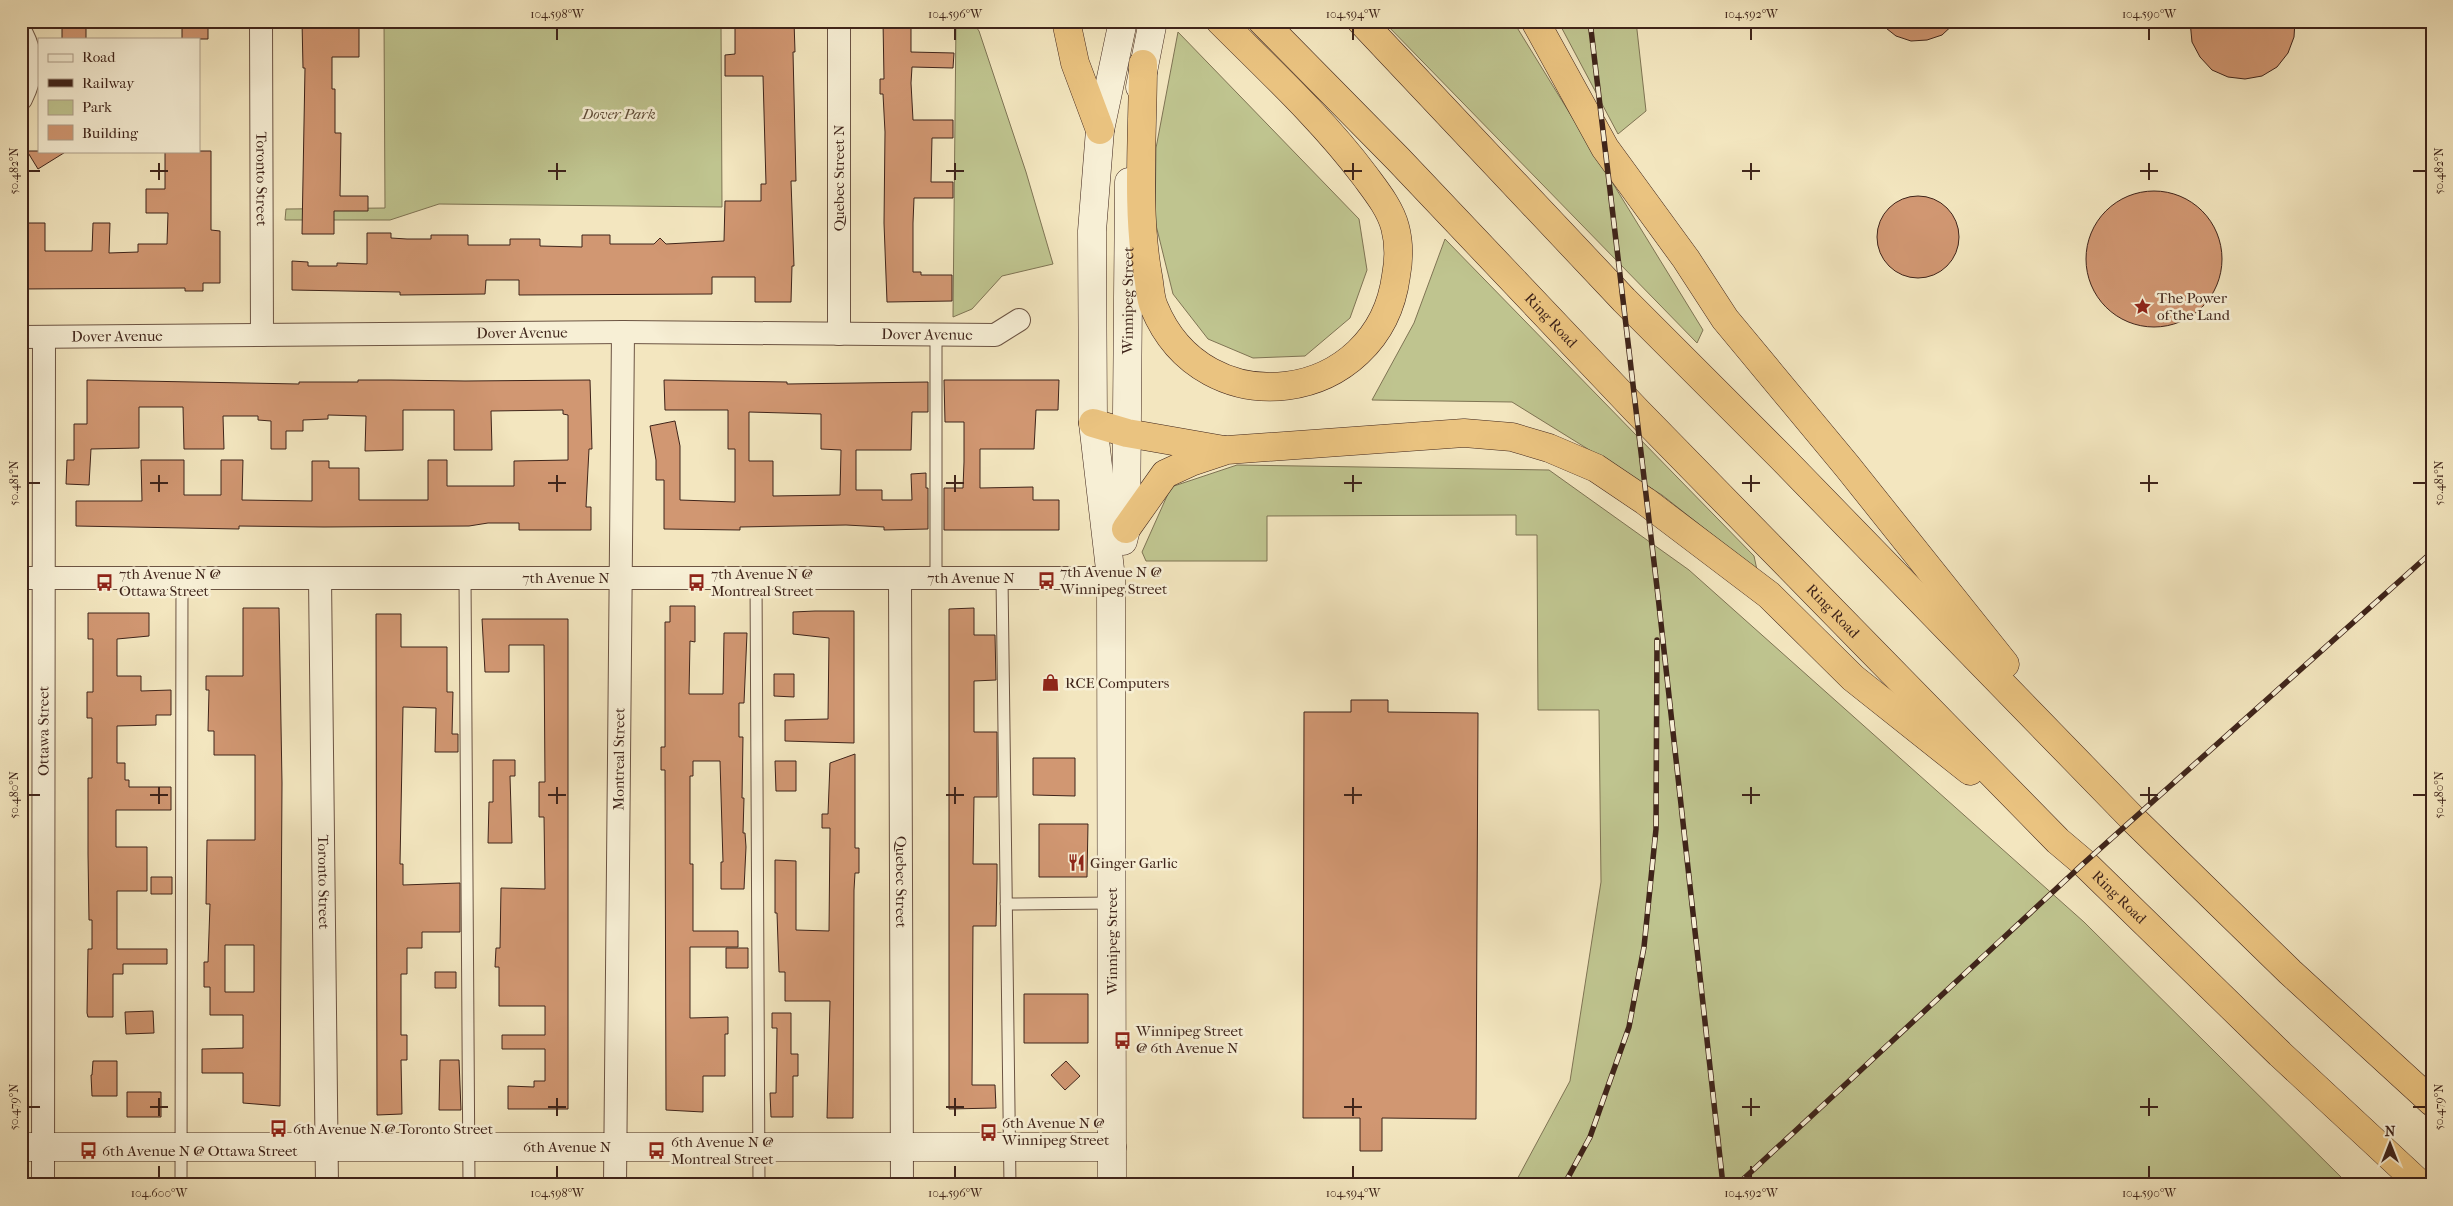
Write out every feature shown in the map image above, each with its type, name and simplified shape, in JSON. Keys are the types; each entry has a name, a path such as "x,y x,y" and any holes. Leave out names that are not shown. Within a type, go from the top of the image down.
{"highway":[{"path":"1066,21 1075,63 1100,130"},
{"path":"1144,64 1142,244 1153,305 1168,333 1177,346 1199,364 1222,379 1248,386 1283,387 1314,380 1340,367 1365,346 1382,323 1391,303 1399,259 1395,226 1380,196 1340,142 1220,21"},
{"name":"Ring Road","path":"1262,21 1412,174 1637,411 2058,840 2280,1054 2421,1185"},
{"path":"1361,21 1624,300 2099,782 2134,820 2290,972 2432,1102"},
{"path":"1535,21 1605,148 1686,259 1725,319 1847,466 2099,782"},
{"path":"1093,423 1127,432 1228,450 1464,434 1512,437 1549,448 1596,468 1645,500 1769,595 1853,678 2084,863"},
{"path":"1126,529 1165,474 1191,462 1228,450"}],"main road":[{"name":"Winnipeg Street","path":"1112,1185 1111,578 1093,423 1092,231 1100,130 1123,21"},
{"name":"Winnipeg Street","path":"1111,578 1126,529 1128,187 1133,127 1153,21"},
{"name":"6th Avenue N","path":"32,1148 1112,1147"}],"street":[{"name":"Toronto Street","path":"261,21 262,335"},
{"name":"Quebec Street N","path":"839,21 839,334"},
{"path":"21,32 28,46 31,78 21,99"},
{"name":"Dover Avenue","path":"21,337 623,332 995,335 1019,320"},
{"name":"Montreal Street","path":"615,1185 623,332"},
{"name":"Ottawa Street","path":"43,1185 32,1148 44,578 44,337"},
{"name":"7th Avenue N","path":"21,578 1111,578"},
{"name":"Toronto Street","path":"320,578 327,1185"},
{"name":"Quebec Street","path":"900,578 902,1185"}],"lane":[{"path":"936,335 936,578"},
{"path":"181,1185 182,578"},
{"path":"465,578 469,1185"},
{"path":"756,578 759,1185"},
{"path":"1002,578 1010,1185"},
{"path":"1006,904 1112,903"}],"green space":[{"name":"Dover Park","path":"384,21 721,21 722,207 439,204 390,220 285,220 286,209 385,208"},
{"path":"956,21 972,21 979,31 1026,172 1053,264 1002,276 972,309 953,317"},
{"path":"1383,21 1513,21 1703,330 1697,343"},
{"path":"1558,21 1636,21 1646,111 1618,134"},
{"path":"1178,32 1359,219 1367,270 1350,318 1305,356 1253,358 1208,339 1173,294 1155,221 1156,148"},
{"path":"1445,239 1754,556 1757,570 1662,495 1512,402 1372,400 1414,323"},
{"path":"1237,465 1549,470 1689,570 2084,922 2349,1185 1514,1185 1570,1081 1601,882 1599,710 1538,710 1537,535 1516,535 1516,515 1267,516 1267,561 1146,561 1142,552 1171,487"}],"building":[{"path":"62,21 86,21 86,38 62,38"},
{"path":"182,21 208,21 208,39 182,38"},
{"path":"302,21 359,24 359,57 332,57 332,89 335,89 335,133 341,133 340,196 368,196 368,211 334,211 334,234 302,234 305,68 303,68"},
{"path":"735,21 794,21 796,181 791,181 794,266 792,266 791,302 755,302 755,277 712,277 712,294 519,295 519,280 486,280 485,294 400,295 400,292 292,290 292,261 308,262 308,266 337,266 337,263 367,264 367,233 391,233 391,238 407,239 431,239 431,235 468,235 468,245 510,245 510,239 540,239 540,246 582,247 582,235 610,235 610,244 654,244 660,238 666,244 724,241 725,201 761,201 761,184 766,184 763,76 725,76 725,55 735,54"},
{"path":"883,21 911,21 911,52 954,53 953,68 912,67 911,83 913,120 953,120 953,138 932,138 931,182 953,182 953,198 914,198 913,223 913,272 921,272 921,275 952,275 952,301 887,302 884,223 885,132 883,94 880,94 880,79 884,79"},
{"path":"1877,21 1957,21 1942,35 1927,40 1911,41 1896,36"},
{"path":"2190,21 2295,21 2294,37 2288,53 2277,67 2262,76 2245,79 2228,77 2212,70 2200,57 2192,42"},
{"path":"27,151 65,152 38,169"},
{"path":"211,151 211,230 220,231 220,283 203,283 203,291 185,291 185,288 21,289 21,260 27,260 28,223 45,223 45,251 92,251 93,223 110,223 109,253 138,252 138,244 167,244 168,213 146,213 146,189 165,189 165,152"},
{"path":"2154,191 2180,197 2202,211 2216,233 2222,259 2216,285 2202,307 2180,321 2154,327 2128,321 2106,307 2092,285 2086,259 2092,233 2106,211 2128,197"},
{"path":"1918,196 1934,199 1947,208 1956,221 1959,237 1956,253 1947,266 1934,275 1918,278 1902,275 1889,266 1880,253 1877,237 1880,221 1889,208 1902,199"},
{"path":"87,380 299,384 299,382 358,382 358,380 590,380 592,449 589,449 586,507 591,507 591,530 519,530 519,523 488,523 469,526 239,526 239,529 76,526 76,501 142,501 141,460 184,460 184,495 221,495 221,460 243,460 242,500 312,501 312,461 329,461 329,468 359,468 359,500 428,500 428,460 447,460 447,486 514,486 514,461 568,460 568,415 563,414 563,410 491,411 492,450 454,450 454,410 403,410 403,450 365,451 366,416 328,415 328,419 303,420 303,431 286,431 286,449 271,449 271,421 258,420 258,416 223,416 224,449 184,449 183,407 139,407 139,448 91,449 89,485 66,484 67,460 74,460 74,424 87,424"},
{"path":"664,380 787,382 787,384 928,382 928,412 912,412 911,450 856,450 856,490 882,490 882,500 912,500 911,474 926,473 928,529 884,530 884,527 846,525 740,527 740,530 664,529 664,480 656,480 656,460 650,426 675,421 680,446 680,500 735,502 735,449 728,449 728,410 665,410","holes":["749,412 821,414 821,449 841,450 840,495 773,496 773,461 749,461"]},
{"path":"944,380 1059,380 1058,410 1036,410 1034,449 980,449 980,488 1033,487 1033,500 1059,500 1059,530 944,530 944,488 963,488 964,422 945,422"},
{"path":"670,606 695,606 695,642 690,641 689,694 723,694 724,633 747,633 744,703 739,703 739,737 743,737 742,798 744,798 743,833 745,833 746,847 744,889 721,889 721,862 723,862 720,761 693,761 693,776 690,776 690,864 693,864 693,931 738,931 738,947 690,947 690,1018 728,1017 728,1034 725,1034 725,1076 703,1076 703,1112 666,1110 665,770 661,770 661,747 665,747 665,622 670,622"},
{"path":"243,608 279,608 282,783 280,1106 243,1103 243,1073 202,1073 202,1049 243,1048 243,1015 210,1015 210,987 204,987 204,962 208,962 210,904 206,904 207,840 255,840 255,755 214,755 214,731 208,731 209,690 206,690 206,676 243,676","holes":["225,945 254,945 254,992 225,992"]},
{"path":"974,608 974,635 995,635 996,680 974,681 974,732 997,732 997,797 974,797 973,864 997,864 997,879 996,926 973,926 972,1085 995,1085 996,1108 949,1109 949,609"},
{"path":"854,611 854,743 785,741 785,720 828,719 829,638 793,634 793,612"},
{"path":"88,613 149,613 149,636 117,639 117,676 141,676 141,691 171,690 171,715 156,715 156,725 117,726 117,763 125,763 125,780 129,780 129,787 171,787 171,810 116,810 116,847 147,847 147,891 117,891 117,949 167,949 167,964 123,964 123,974 113,974 113,1017 88,1017 87,1013 88,949 92,949 92,920 89,920 88,778 92,778 92,718 87,718 87,692 93,692 93,639 88,639"},
{"path":"376,614 401,614 401,647 447,647 447,692 453,692 452,734 458,734 458,752 435,752 436,708 403,707 400,864 403,864 403,885 460,883 460,932 422,932 422,948 407,948 407,974 401,974 401,1035 407,1035 407,1060 401,1060 402,1114 377,1115"},
{"path":"482,619 568,619 568,1109 508,1109 508,1086 534,1087 534,1081 545,1081 545,1049 502,1049 502,1035 545,1035 545,1006 499,1006 499,967 495,967 496,948 500,948 501,888 545,889 544,817 539,817 539,782 545,782 544,645 509,645 509,672 485,672"},
{"path":"774,674 794,674 794,697 774,696"},
{"path":"1351,700 1388,700 1388,712 1478,713 1476,1119 1382,1118 1382,1151 1360,1151 1360,1118 1303,1118 1304,712 1351,712"},
{"path":"855,754 855,848 859,848 859,873 855,873 854,890 853,1118 827,1118 830,1001 785,1001 785,972 779,972 777,913 775,913 775,860 796,861 796,930 829,931 830,828 822,828 822,814 828,814 830,763"},
{"path":"1033,758 1075,758 1075,796 1033,795"},
{"path":"493,760 515,760 515,776 510,776 512,843 488,843 489,802 493,802"},
{"path":"775,761 796,761 796,791 776,791"},
{"path":"1039,824 1088,824 1087,877 1039,877"},
{"path":"151,877 172,877 172,894 151,894"},
{"path":"726,948 748,948 748,968 726,968"},
{"path":"435,972 456,972 456,988 435,988"},
{"path":"1024,994 1088,994 1088,1043 1024,1043"},
{"path":"153,1011 154,1033 126,1034 125,1012"},
{"path":"772,1013 791,1013 791,1054 798,1054 798,1076 793,1076 793,1117 771,1117 770,1093 776,1093 777,1028 772,1028"},
{"path":"440,1060 459,1060 461,1110 439,1110"},
{"path":"93,1061 117,1061 117,1096 92,1096 91,1075"},
{"path":"1066,1061 1080,1076 1065,1090 1051,1075"},
{"path":"127,1092 161,1092 161,1117 127,1117"}],"railway":[{"path":"1590,21 1658,596 1723,1185"},
{"path":"1737,1185 2084,863 2432,552"},
{"path":"1564,1185 1590,1137 1629,1027 1644,947 1656,829 1657,640"}],"place":[{"name":"The Power of the Land","path":"2143,307"},
{"name":"7th Avenue N @ Winnipeg Street","path":"1046,581"},
{"name":"7th Avenue N @ Ottawa Street","path":"105,583"},
{"name":"7th Avenue N @ Montreal Street","path":"697,583"},
{"name":"RCE Computers","path":"1051,683"},
{"name":"Ginger Garlic","path":"1076,863"},
{"name":"Winnipeg Street @ 6th Avenue N","path":"1122,1040"},
{"name":"6th Avenue N @ Toronto Street","path":"279,1129"},
{"name":"6th Avenue N @ Winnipeg Street","path":"988,1132"},
{"name":"6th Avenue N @ Ottawa Street","path":"88,1151"},
{"name":"6th Avenue N @ Montreal Street","path":"657,1151"}]}
